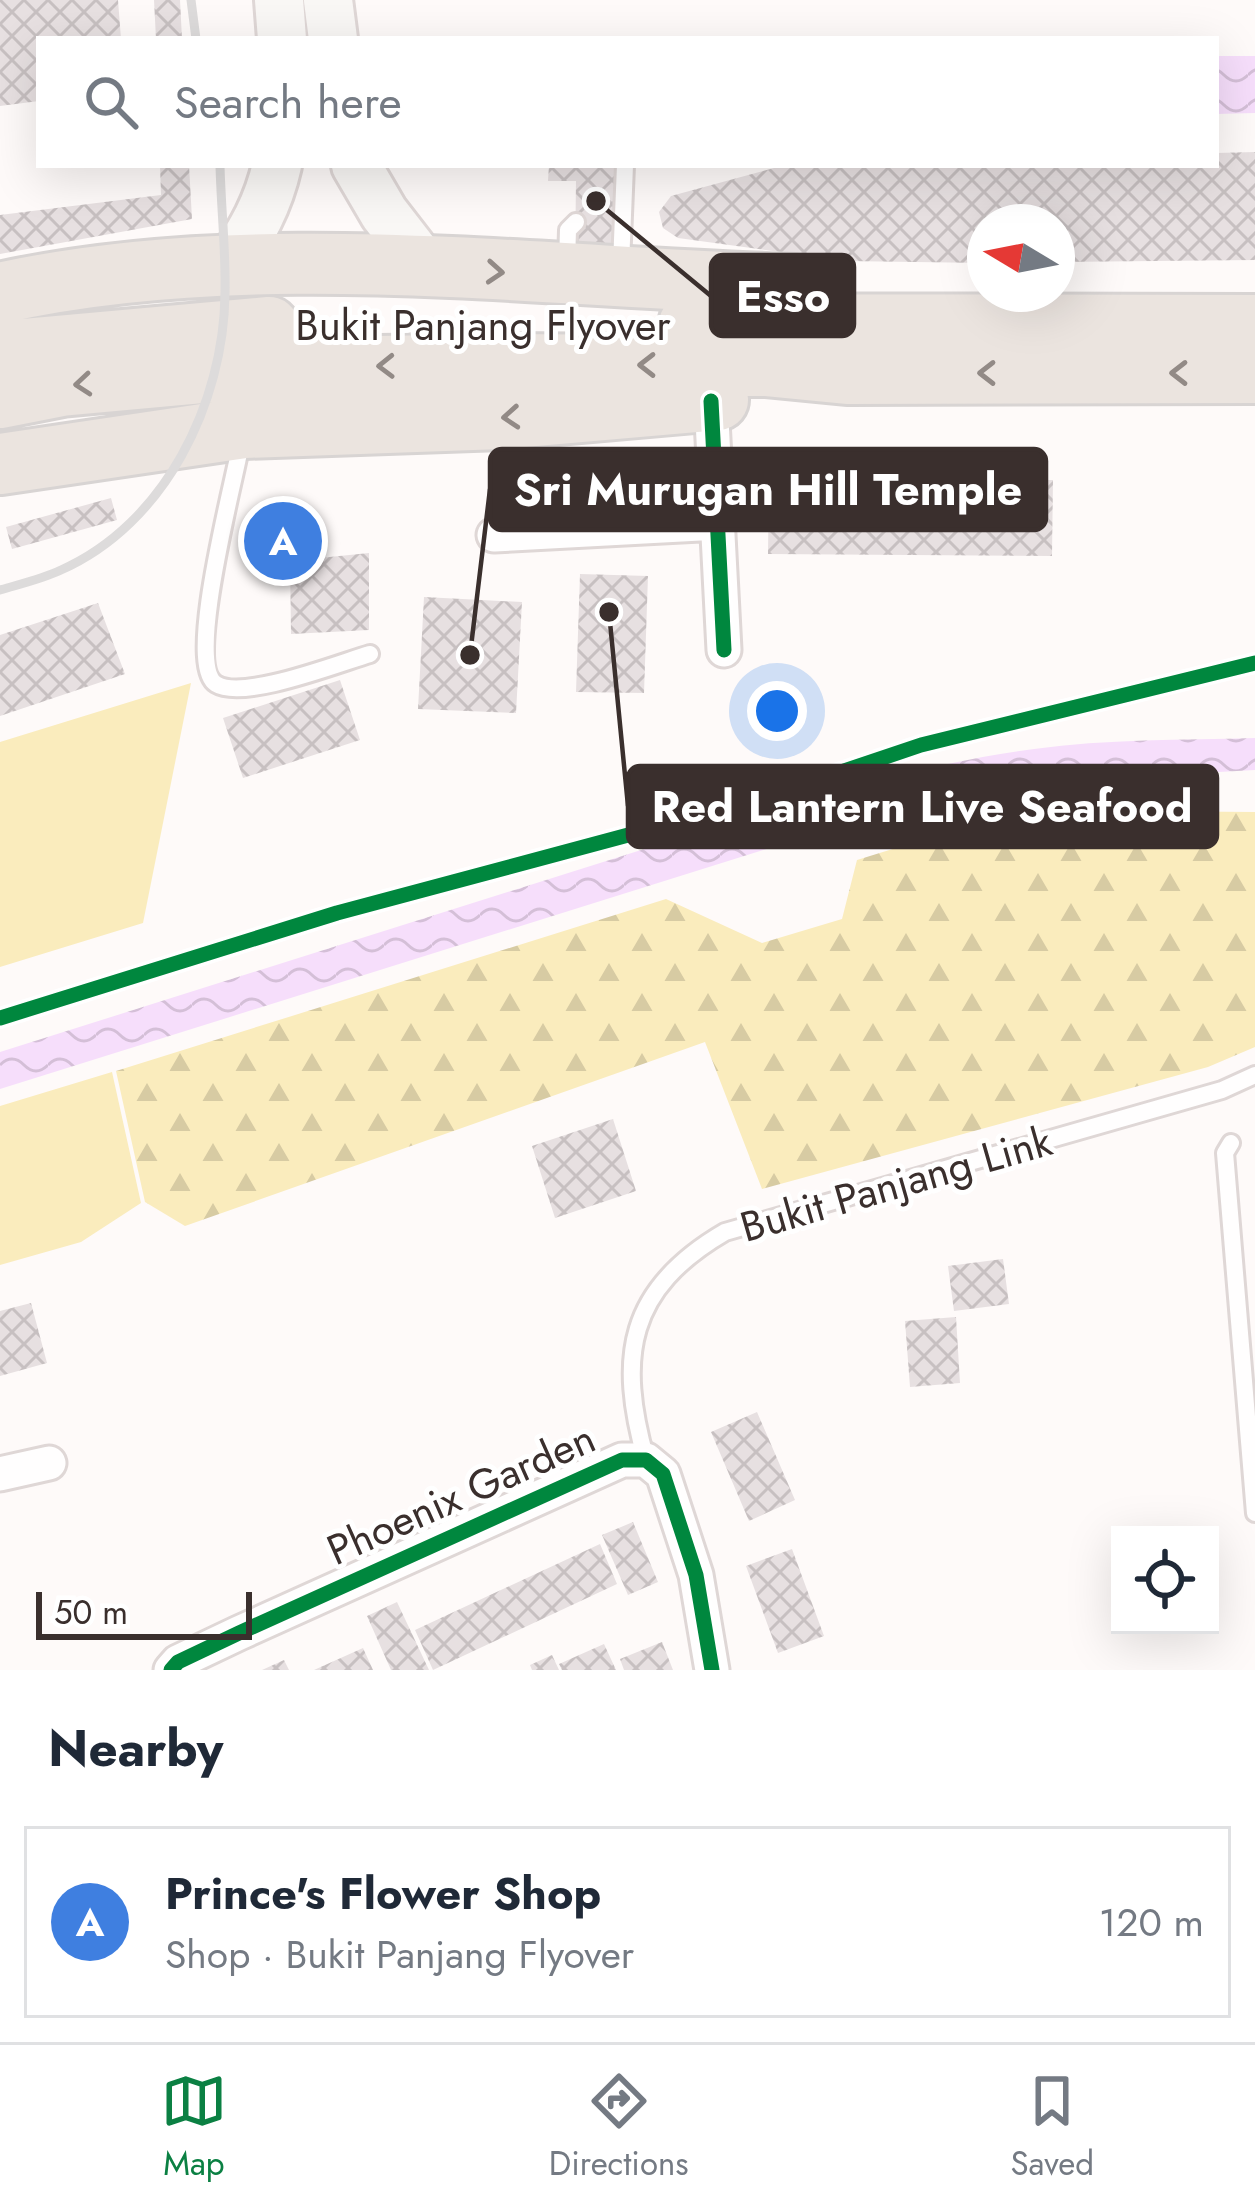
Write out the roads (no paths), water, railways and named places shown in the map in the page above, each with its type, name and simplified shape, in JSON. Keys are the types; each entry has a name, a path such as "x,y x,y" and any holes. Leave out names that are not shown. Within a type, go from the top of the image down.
{"highway":[{"path":"0,293 57,280 229,266 425,266 600,244 967,289"},
{"path":"1075,293 1255,293"},
{"name":"Bukit Panjang Flyover","path":"0,398 61,386 506,344 1255,325"},
{"name":"Bukit Panjang Flyover","path":"0,350 256,327 848,374"},
{"path":"0,464 224,430 501,418 764,396 848,374 1255,373"}],"main road":[{"path":"279,0 282,36"},
{"path":"328,0 333,36"},
{"path":"229,266 256,226 276,168"},
{"path":"358,168 384,213 425,266"}],"street":[{"path":"712,401 724,650"},
{"path":"494,535 719,524"},
{"name":"Phoenix Garden","path":"171,1670 178,1662 238,1634 622,1460 646,1460 663,1474 696,1575 712,1670"},
{"path":"0,1474 49,1462"}],"lane":[{"path":"600,244 624,168"},
{"path":"224,430 224,531"},
{"path":"224,430 221,449 228,467 224,531 203,638 207,674 216,684 232,688 266,685 370,654"},
{"name":"Bukit Panjang Link","path":"646,1460 632,1410 632,1339 643,1309 668,1274 695,1250 725,1232 1222,1090 1255,1075"},
{"path":"1231,1143 1225,1153 1255,1513"}],"water":[{"path":"1219,56 1255,56 1255,113 1219,114"},
{"path":"1255,738 1255,770 1038,782 903,810 0,1089 0,1052 781,806 938,766 1034,749"}],"railway":[{"path":"191,0 196,36"},
{"path":"0,590 54,573 98,549 130,523 182,456 214,376 222,335 225,277 220,168"}],"place":[{"name":"Esso","path":"596,201"},
{"name":"Prince's Flower Shop","path":"283,541"},
{"name":"Red Lantern Live Seafood","path":"609,612"},
{"name":"Sri Murugan Hill Temple","path":"470,655"}]}
